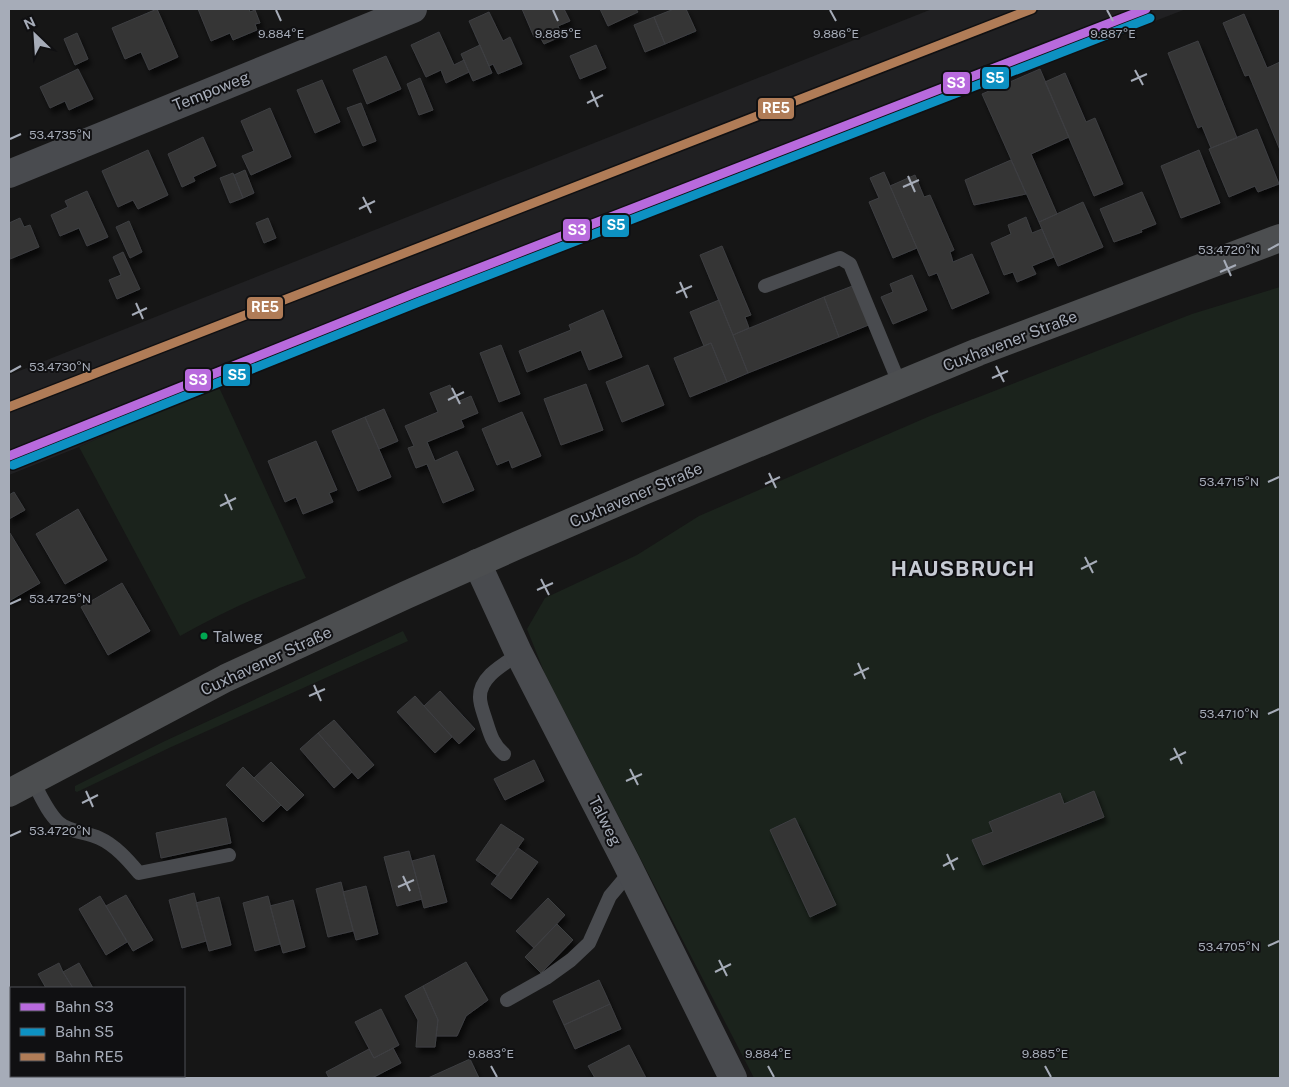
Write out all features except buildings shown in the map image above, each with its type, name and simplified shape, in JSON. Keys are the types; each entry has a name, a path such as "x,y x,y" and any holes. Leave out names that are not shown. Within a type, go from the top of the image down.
{"main road":[{"name":"Cuxhavener Straße","path":"9,793 226,678 477,563 650,488 978,352 1280,238"}],"street":[{"name":"Tempoweg","path":"9,174 413,9"},
{"name":"Talweg","path":"477,563 519,654 631,871 733,1078"}],"lane":[{"path":"765,286 840,258 850,264 900,385"},
{"path":"504,754 496,747 490,734 480,699 481,689 498,667 519,654"},
{"path":"32,780 49,810 59,823 98,837 111,845 139,873 229,855"},
{"path":"507,1000 546,978 590,943 610,896 631,871"}],"shaded area":[{"path":"932,9 1186,9 218,385 79,447 9,475 9,375"},
{"path":"1280,287 1280,1078 754,1078 545,674 527,629 545,598 637,555 699,516 930,416 1192,314"},
{"path":"218,385 306,578 242,604 180,636 79,447"},
{"path":"403,631 408,641 169,748 77,792 75,791 75,786 165,741"}],"rail line":[{"name":"RE5","path":"9,407 1032,9"},
{"name":"S3","path":"9,456 415,293 1146,9"},
{"name":"S5","path":"13,465 419,302 1150,18"}],"place":[{"name":"Talweg","path":"204,636"}],"district":[{"name":"HAUSBRUCH","path":"963,568"}]}
